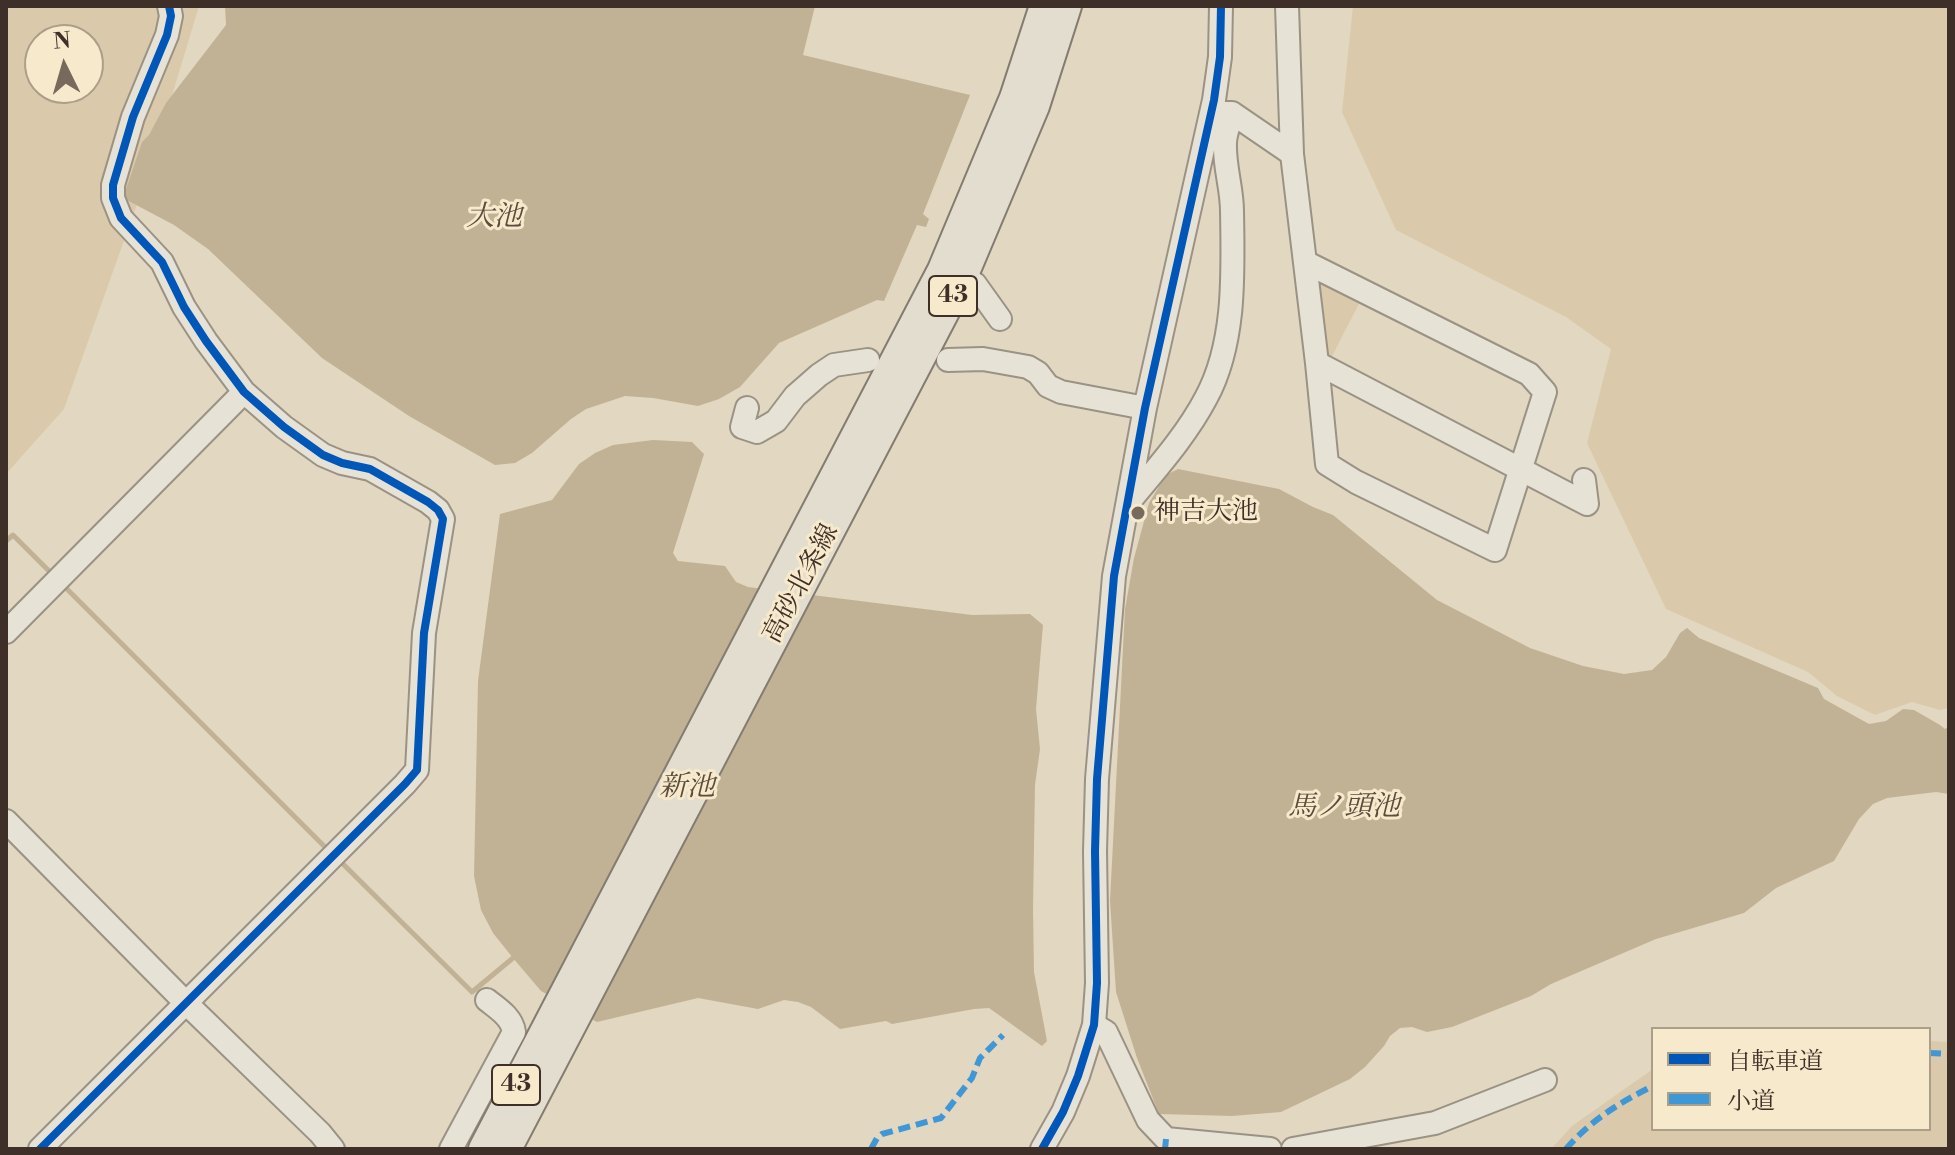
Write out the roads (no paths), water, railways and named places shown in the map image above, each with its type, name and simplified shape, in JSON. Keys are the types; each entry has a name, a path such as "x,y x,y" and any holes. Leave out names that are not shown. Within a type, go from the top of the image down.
{"main road":[{"name":"高砂北条線","path":"799,567 942,270 1014,98 1044,6"},
{"name":"高砂北条線","path":"483,1149 559,1025 799,567 963,277 1035,106 1067,6"},
{"name":"高砂北条線","path":"507,1149 559,1025"}],"street":[{"path":"40,1149 417,770 424,633 443,519 428,502 370,469 323,455 284,427 244,392 184,307 162,262 121,218 113,198 113,185 133,117 167,35 171,16 169,6"},
{"path":"1126,506 1191,423 1208,395 1227,331 1231,294 1232,207 1221,113 1214,100 1220,57 1221,6"},
{"path":"1287,6 1292,154 1328,475 1356,482 1495,550 1545,392 1529,374 1305,262"},
{"path":"1221,113 1292,154"},
{"path":"1042,1149 1063,1112 1094,1025 1097,983 1097,779 1114,576 1145,408 1221,113"},
{"path":"963,277 975,284 1000,319"},
{"path":"948,360 983,359 1028,367 1038,373 1048,386 1061,392 1145,408"},
{"path":"747,408 742,427 757,432 776,421 795,396 834,365 868,360"},
{"path":"1317,363 1587,504 1584,480"},
{"path":"6,632 244,392"},
{"path":"6,821 333,1149"},
{"path":"451,1149 514,1032 510,1020 487,1000"},
{"path":"1094,1025 1106,1032 1148,1120 1166,1139 1270,1149"},
{"path":"1293,1149 1366,1143 1435,1123 1545,1080"}],"water":[{"name":"大池","path":"225,6 815,6 803,55 970,95 923,214 929,219 926,227 917,225 884,301 877,300 779,343 740,387 719,399 698,406 625,396 586,409 515,463 495,465 409,416 322,358 208,249 174,225 123,198 142,142 166,103 226,25"},
{"name":"新池","path":"653,440 692,442 704,454 673,553 678,561 725,566 736,582 748,587 972,615 1030,614 1043,625 1036,709 1040,749 1035,785 1033,909 1034,972 1047,1041 1042,1046 989,1008 840,1029 811,1007 798,1002 784,1000 758,1009 698,998 597,1022 541,991 493,933 481,910 474,876 478,681 500,514 552,500 579,464 595,453 613,445"},
{"name":"馬ノ頭池","path":"1178,469 1279,489 1333,515 1437,600 1530,648 1583,666 1624,674 1652,670 1666,657 1680,633 1687,628 1699,638 1818,688 1824,699 1869,724 1886,721 1903,709 1914,710 1945,729 1949,726 1949,794 1936,792 1887,798 1873,804 1859,819 1834,861 1776,888 1744,913 1656,939 1551,984 1531,996 1452,1027 1427,1032 1412,1027 1400,1028 1350,1079 1281,1112 1232,1116 1159,1114 1116,992 1110,901 1125,609 1134,558 1149,503 1166,475"}],"waterway":[{"path":"6,541 13,535 53,575"},
{"path":"63,585 328,850"},
{"path":"341,862 472,992 513,958"}],"place":[{"name":"神吉大池","path":"1138,513"}]}
